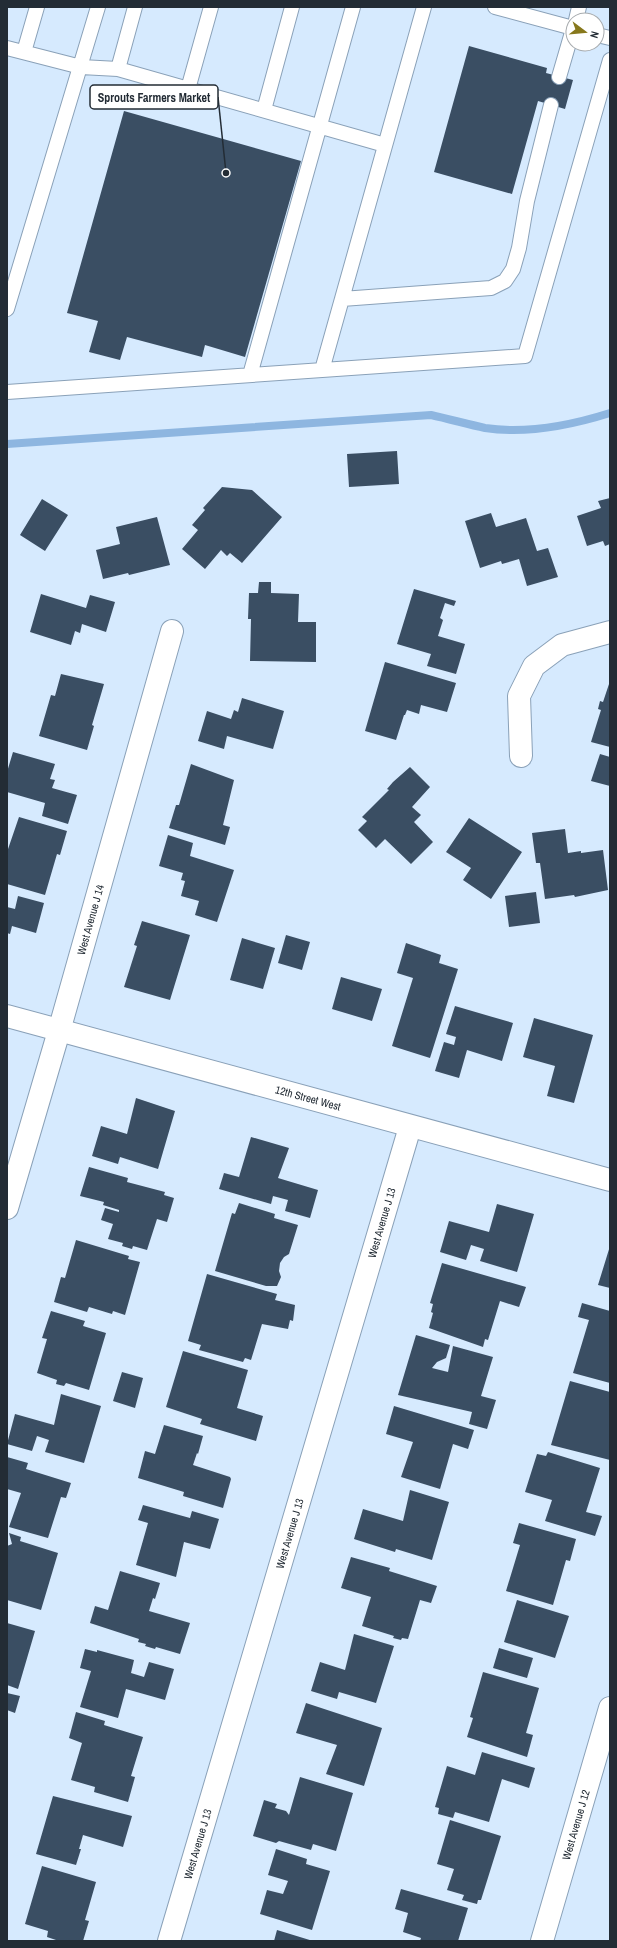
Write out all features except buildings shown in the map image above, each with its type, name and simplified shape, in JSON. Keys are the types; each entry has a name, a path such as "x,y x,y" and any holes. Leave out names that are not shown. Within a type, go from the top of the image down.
{"street":[{"name":"West Avenue J 14","path":"7,1208 59,1031 172,631"},
{"path":"520,756 519,696 534,666 562,645 610,632"},
{"name":"12th Street West","path":"7,1016 410,1127 610,1180"},
{"name":"West Avenue J 13","path":"169,1941 410,1127"},
{"name":"West Avenue J 12","path":"542,1941 610,1708"}],"lane":[{"path":"24,52 37,7"},
{"path":"7,309 98,7"},
{"path":"118,69 136,7"},
{"path":"188,88 211,7"},
{"path":"264,110 292,7"},
{"path":"250,375 354,7"},
{"path":"322,370 424,7"},
{"path":"495,7 565,27"},
{"path":"7,48 81,67 118,69 386,145"},
{"path":"559,77 566,52"},
{"path":"7,392 525,356 610,60"},
{"path":"342,299 491,288 505,281 513,269 520,248 527,201 551,105"}],"waterway":[{"path":"7,444 431,415 485,428 516,430 564,425 610,413"}],"place":[{"name":"Sprouts Farmers Market","path":"226,173"}]}
